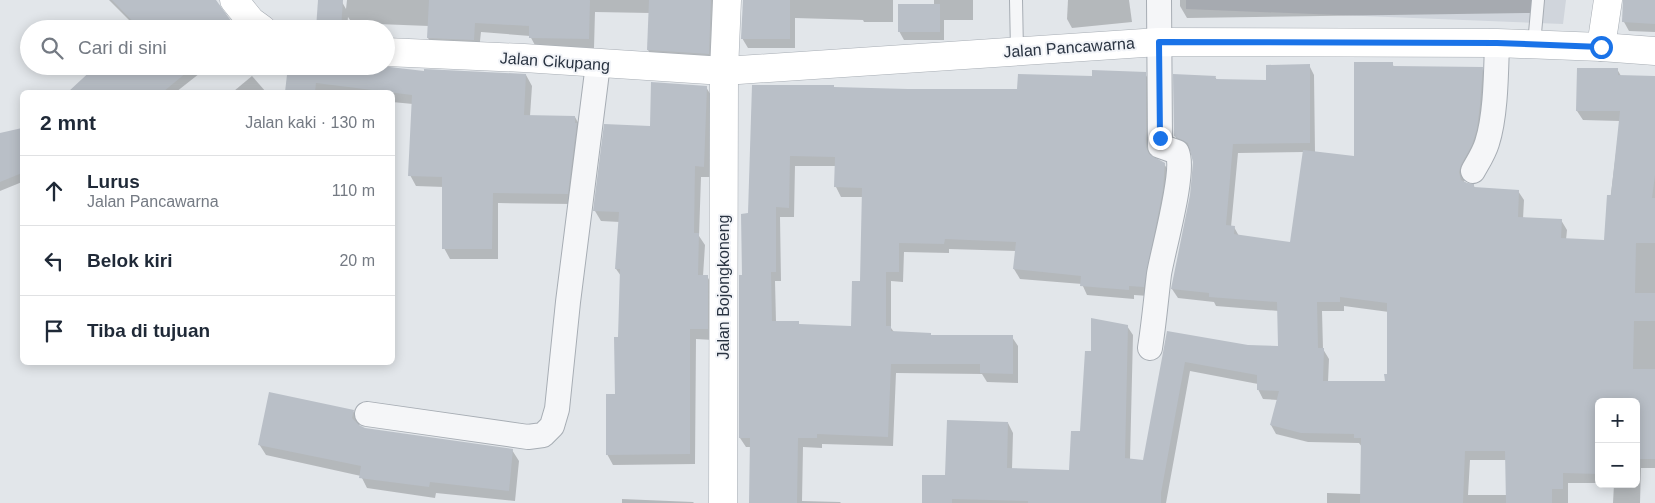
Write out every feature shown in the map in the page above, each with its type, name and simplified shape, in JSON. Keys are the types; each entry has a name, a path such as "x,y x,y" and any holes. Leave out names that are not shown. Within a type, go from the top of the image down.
{"main road":[{"path":"234,0 251,20"},
{"name":"Jalan Bojongkoneng","path":"723,503 724,71 728,0"},
{"path":"1601,47 1608,0"},
{"name":"Jalan Pancawarna","path":"724,71 1159,42 1497,43 1655,51"},
{"name":"Jalan Cikupang","path":"395,52 524,58 724,71"}],"street":[{"path":"1150,348 1156,312 1159,275 1180,163 1178,152 1160,146 1159,0"},
{"path":"1473,171 1490,136 1494,105 1497,43"},
{"path":"367,414 528,437 543,435 552,426 557,409 568,302 598,64"}],"lane":[{"path":"1016,0 1017,51"},
{"path":"1534,44 1538,0"}],"shaded area":[{"path":"1186,0 1566,0 1563,24 1186,9"}],"building":[{"path":"112,0 216,0 230,20 131,20"},
{"path":"318,0 343,0 342,20 317,20"},
{"path":"429,0 590,0 589,39 529,38 529,26 475,23 474,40 427,38"},
{"path":"649,0 711,0 709,54 647,50"},
{"path":"743,0 790,0 790,39 741,39"},
{"path":"1623,0 1655,0 1655,24 1622,22"},
{"path":"898,4 940,4 940,32 898,32"},
{"path":"1354,62 1393,62 1393,66 1483,67 1477,129 1472,145 1461,165 1459,172 1461,180 1474,184 1474,187 1519,190 1518,217 1562,219 1561,238 1604,240 1607,195 1611,195 1620,111 1576,111 1577,68 1618,68 1618,75 1655,76 1655,175 1652,198 1655,198 1655,243 1636,243 1635,293 1655,293 1655,321 1634,321 1633,369 1655,369 1655,459 1640,459 1640,398 1595,398 1595,474 1563,473 1563,489 1552,489 1552,503 1506,503 1505,451 1465,451 1463,503 1360,503 1361,438 1354,438 1354,434 1301,433 1270,425 1279,391 1257,390 1257,375 1185,362 1161,493 1161,503 1028,503 1028,501 952,499 952,503 922,503 922,475 945,475 947,420 1008,422 1007,468 1069,470 1071,431 1080,431 1085,351 1091,351 1091,318 1128,325 1125,458 1143,460 1167,331 1248,345 1278,346 1277,302 1209,297 1209,293 1171,289 1190,195 1193,162 1188,143 1174,136 1173,74 1216,76 1215,79 1266,80 1266,65 1310,64 1310,143 1233,144 1226,225 1235,226 1234,234 1290,242 1303,150 1354,156","holes":["1340,297 1387,303 1387,374 1384,374 1385,381 1323,381 1324,348 1318,348 1317,302 1340,302"]},
{"path":"395,68 424,71 424,69 526,74 524,115 575,116 575,123 577,123 568,194 493,193 492,249 442,249 442,177 408,176 412,95 395,93 395,90 372,90 316,83 315,90 285,90 287,75 395,75"},
{"path":"1092,70 1146,72 1146,147 1149,154 1165,163 1163,190 1144,287 1129,286 1129,290 1080,286 1081,276 1013,269 1016,242 945,239 944,244 899,243 899,272 886,272 886,326 891,326 891,331 931,333 931,335 1013,335 1013,374 980,373 980,364 891,364 888,437 817,434 817,438 798,438 797,503 749,503 750,438 739,438 739,275 742,275 741,214 748,213 752,85 834,85 834,87 908,89 1017,89 1018,74 1092,76","holes":["790,156 835,157 834,187 862,188 860,281 852,281 851,326 799,324 799,321 772,321 771,272 776,272 776,207 789,208"]},
{"path":"86,75 184,75 165,90 70,90"},
{"path":"651,82 707,86 704,167 695,166 694,233 699,233 698,275 708,275 708,329 690,329 690,454 606,455 606,394 615,394 614,337 618,337 620,269 615,269 619,212 593,211 604,124 650,126"},
{"path":"20,128 20,174 0,182 0,133"},
{"path":"269,392 354,410 352,418 365,428 513,449 509,491 430,482 429,487 359,478 361,466 258,445"}],"route":[{"path":"1160,138 1159,42 1497,43 1601,47"}]}
